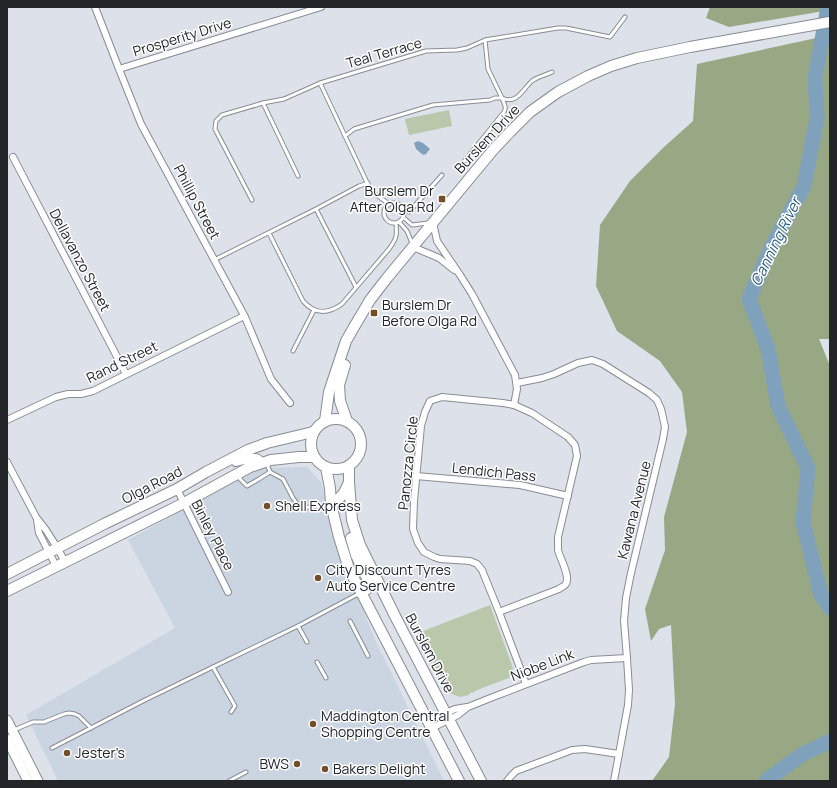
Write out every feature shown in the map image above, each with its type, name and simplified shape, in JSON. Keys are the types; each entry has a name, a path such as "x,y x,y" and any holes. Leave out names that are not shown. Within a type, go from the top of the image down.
{"main road":[{"name":"Burslem Drive","path":"325,421 329,392 346,342 370,300 493,150 530,112 558,92 588,76 611,66 637,58 830,22"},
{"name":"Burslem Drive","path":"346,342 346,362 339,385 340,401 347,421 358,432 361,439 359,454 355,461 349,466 348,482 352,520 360,545 396,618 481,781"},
{"path":"347,421 332,419 320,424 313,432 310,445 314,457 326,468 334,470 349,466"},
{"name":"Olga Road","path":"7,574 106,523 177,489 248,450 267,443 313,432"},
{"path":"7,591 184,503 250,467 263,462 289,457 314,457"},
{"path":"206,472 232,462 248,458 263,462"},
{"path":"326,468 330,488 331,504 349,569 459,781"},
{"path":"331,504 338,500 344,493 348,482"},
{"path":"352,520 351,537 356,555 368,580 367,589 361,593"}],"street":[{"name":"Phillip Street","path":"95,7 141,124 244,316 271,379 290,403"},
{"name":"Prosperity Drive","path":"119,69 321,7"},
{"name":"Dellavanzo Street","path":"13,157 126,374"},
{"path":"433,222 436,241 472,294 515,375 517,383 514,405"},
{"path":"413,247 439,258 460,275"},
{"name":"Rand Street","path":"7,420 56,397 93,391 244,316"},
{"name":"Kawana Avenue","path":"517,383 542,378 578,363 592,360 603,364 649,393 657,400 660,409 664,428 663,440 626,598 624,621 629,690 628,705 614,781"},
{"name":"Panozza Circle","path":"499,612 559,589 565,585 567,574 559,551 558,537 577,456 575,446 568,437 532,413 514,405 442,397 430,401 421,426 413,529 418,543 424,552 440,559 470,561 477,564 482,570 526,684"},
{"path":"7,462 36,517 46,530 60,564"},
{"name":"Lendich Pass","path":"416,476 520,484 568,496"},
{"name":"Binley Place","path":"177,489 228,592"},
{"path":"36,517 39,533 54,551 60,564"},
{"name":"Niobe Link","path":"430,725 448,716 454,709 468,707 584,662 591,660 627,658"},
{"path":"7,720 38,781"},
{"path":"7,739 28,781"},
{"path":"507,781 516,771 572,750 584,749 619,754"}],"lane":[{"name":"Teal Terrace","path":"252,200 215,129 216,121 222,115 262,103 284,99 320,83 426,51 457,50 467,48 485,40 558,28 566,28 610,37 625,17"},
{"path":"462,164 506,109 488,69 485,40"},
{"path":"344,136 354,129 433,105 490,100 495,98 502,98 507,101 514,99 518,97 533,80 552,72"},
{"path":"320,83 371,190 389,204"},
{"path":"262,103 298,176"},
{"path":"404,210 409,212 442,175"},
{"path":"214,260 359,186 368,183"},
{"path":"397,222 403,217 404,210 401,204 392,202 384,209 384,216 389,221 397,222 407,231 413,247"},
{"path":"316,209 356,287"},
{"path":"403,217 412,225 433,222"},
{"path":"269,233 303,302 314,310 324,312 334,309 342,304 389,250 395,241 397,222"},
{"path":"293,352 314,310"},
{"path":"263,462 270,472 283,479 300,508 331,504"},
{"path":"237,474 248,486 270,472"},
{"path":"52,748 298,626 361,593"},
{"path":"350,620 368,656"},
{"path":"298,626 307,642"},
{"path":"317,662 326,678"},
{"path":"213,667 235,706 231,712"},
{"path":"12,731 33,722 44,722 69,713 79,716 91,728"},
{"path":"229,781 246,772"}],"shaded area":[{"path":"307,467 321,482 340,553 377,644 444,781 58,781 26,715 175,628 128,540 258,468"}],"green space":[{"path":"710,7 830,7 830,10 729,27 706,18"},
{"path":"830,35 830,339 819,339 830,366 830,781 652,781 669,757 675,704 671,625 659,629 651,641 645,609 665,550 664,517 687,432 682,392 660,361 617,331 596,286 600,225 630,181 693,121 697,64"},
{"path":"449,110 452,126 409,135 405,119"},
{"path":"490,605 513,668 509,678 472,692 469,695 460,697 449,693 418,633"}],"water":[{"path":"418,141 430,149 425,155 416,149 414,143"}],"waterway":[{"name":"Canning River","path":"828,7 815,78 817,118 804,186 771,248 749,299 768,349 778,406 808,468 803,522 821,595 830,608"},
{"name":"Canning River","path":"766,781 801,755 830,741"}],"place":[{"name":"Burslem Dr After Olga Rd","path":"442,199"},
{"name":"Burslem Dr Before Olga Rd","path":"374,313"},
{"name":"Shell Express","path":"267,506"},
{"name":"City Discount Tyres Auto Service Centre","path":"318,578"},
{"name":"Maddington Central Shopping Centre","path":"313,724"},
{"name":"Jester’s","path":"67,753"},
{"name":"BWS","path":"297,764"},
{"name":"Bakers Delight","path":"325,769"}]}
